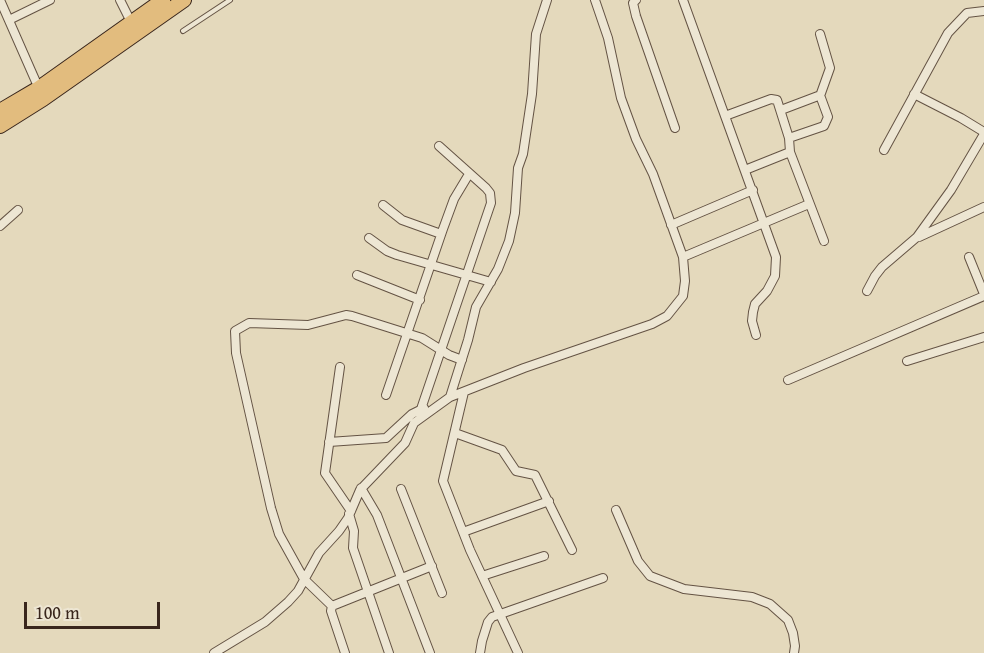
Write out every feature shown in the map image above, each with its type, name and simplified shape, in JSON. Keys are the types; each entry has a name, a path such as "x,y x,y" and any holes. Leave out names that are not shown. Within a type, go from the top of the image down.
{"main road":[{"path":"0,126 134,28 184,0"},
{"path":"134,28 161,1"},
{"path":"0,111 41,94"}],"street":[{"path":"0,0 41,94"},
{"path":"9,20 50,0"},
{"path":"120,0 134,28"},
{"path":"450,398 476,307 491,282 509,241 515,213 518,168 523,154 532,94 536,34 547,0"},
{"path":"214,653 278,613 298,591 319,553 339,531 362,488 405,443 414,423 450,398 464,392 524,368 652,324 668,316 683,296 686,281 683,256 621,98 608,38 595,0"},
{"path":"636,0 633,3 636,16 675,128"},
{"path":"683,0 776,257 775,276 767,291 755,304 752,321 756,334"},
{"path":"884,150 914,94 925,79 948,33 967,13 984,11"},
{"path":"789,138 826,124 828,117 820,96 830,68 820,34"},
{"path":"867,291 882,267 917,237 951,190 984,133 962,117 914,94"},
{"path":"781,110 820,96"},
{"path":"726,116 771,99 777,100 789,138 790,152 824,241"},
{"path":"421,409 491,198 486,188 439,146"},
{"path":"746,170 790,152"},
{"path":"386,395 454,199 470,174"},
{"path":"671,225 753,190"},
{"path":"683,256 809,204"},
{"path":"383,205 402,220 441,234"},
{"path":"917,237 984,207"},
{"path":"0,226 18,210"},
{"path":"369,238 387,251 491,282"},
{"path":"788,380 984,295 969,257"},
{"path":"357,275 420,300"},
{"path":"332,606 304,579 284,545 271,508 236,353 235,331 249,323 308,325 346,315 366,319 422,338 462,360"},
{"path":"907,361 984,337"},
{"path":"339,367 329,442 327,477 350,513 354,531 353,548 389,653"},
{"path":"464,392 443,481 482,576 518,653"},
{"path":"329,442 386,438 412,414 421,409 437,407"},
{"path":"455,433 502,450 516,471 531,473 537,477 572,550"},
{"path":"362,488 377,515 430,653"},
{"path":"401,489 442,593"},
{"path":"463,532 549,501"},
{"path":"616,510 638,561 650,576 684,590 752,597 770,604 788,620 793,633 794,653"},
{"path":"482,576 544,556"},
{"path":"332,606 432,566"},
{"path":"480,653 488,622 492,617 603,578"},
{"path":"332,606 331,610 345,653"}],"lane":[{"path":"183,31 230,0"}]}
